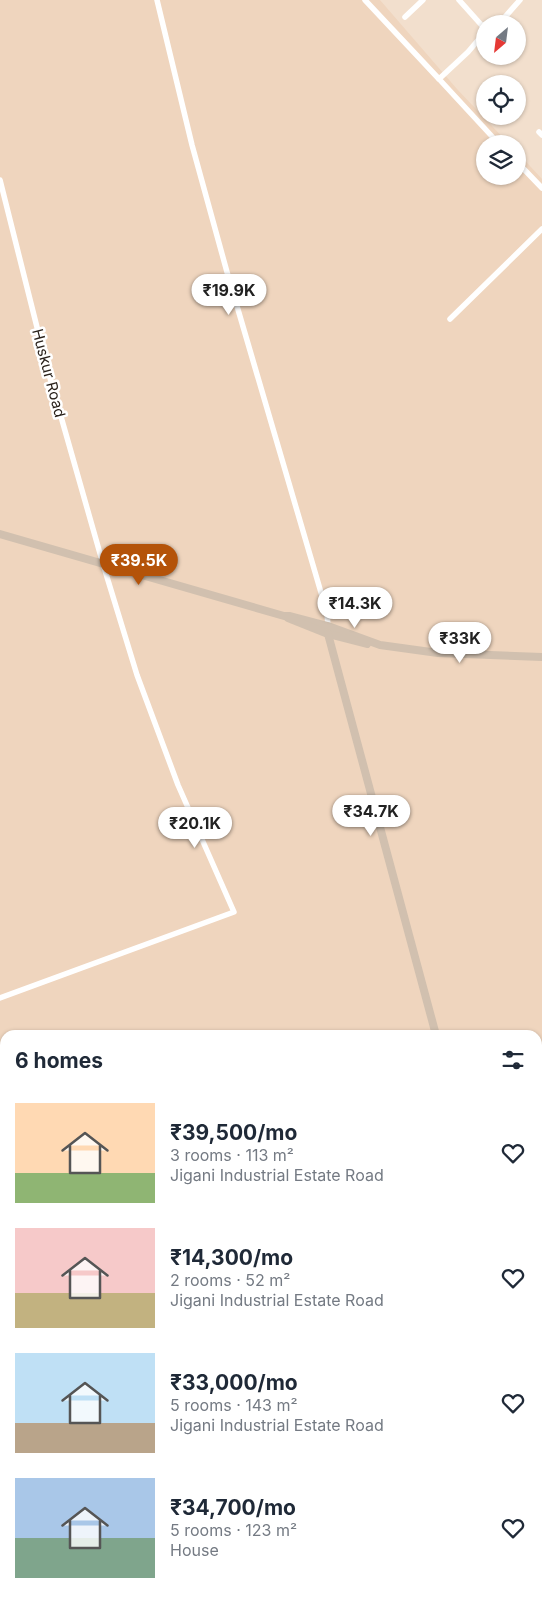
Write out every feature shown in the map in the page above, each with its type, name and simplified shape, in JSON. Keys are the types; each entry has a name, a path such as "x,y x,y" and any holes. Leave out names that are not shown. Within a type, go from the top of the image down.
{"main road":[{"path":"0,534 284,616 292,621 328,630 370,645 438,653 542,658"},
{"path":"328,630 435,1030"}],"street":[{"path":"158,0 192,144 227,272 327,613 328,630"},
{"path":"365,0 491,135"},
{"path":"405,17 423,0"},
{"path":"460,0 476,19"},
{"path":"507,15 520,0"},
{"path":"439,79 468,52 476,42"},
{"path":"526,171 542,188"},
{"name":"Huskur Road","path":"0,180 48,371 137,675 178,785 234,912 0,998"},
{"path":"450,320 542,229"}],"shaded area":[{"path":"0,0 380,0 476,109 476,125 491,125 500,135 476,135 476,185 526,185 526,162 542,179 542,1030 0,1030"}]}
